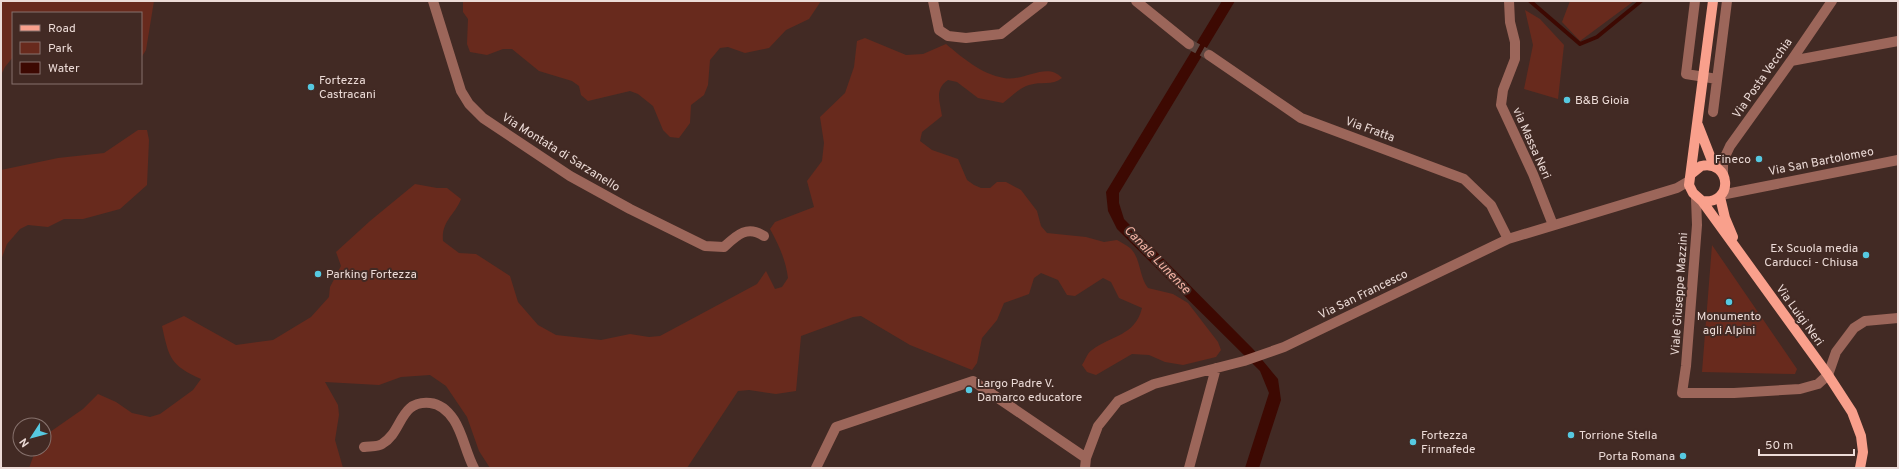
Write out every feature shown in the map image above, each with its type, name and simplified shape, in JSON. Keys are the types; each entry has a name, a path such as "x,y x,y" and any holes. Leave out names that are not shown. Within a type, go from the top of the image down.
{"main road":[{"name":"Viale Giuseppe Mazzini","path":"1699,199 1690,190 1690,178 1713,1"},
{"name":"Viale Giuseppe Mazzini","path":"1697,122 1714,166 1724,178"},
{"path":"1690,178 1701,166 1714,166"},
{"path":"1699,199 1712,201 1721,196 1726,186 1724,178"},
{"name":"Via Luigi Neri","path":"1721,196 1725,218 1738,250"},
{"name":"Via Luigi Neri","path":"1699,199 1738,250 1828,375 1852,412 1861,436 1863,452 1860,468"}],"street":[{"name":"Via Montata di Sarzanello","path":"433,1 461,91 469,104 484,118 588,186 705,246 724,247 734,238 749,230 757,231 764,236"},
{"path":"933,1 939,30 948,36 966,38 1002,34 1042,1"},
{"path":"1136,1 1190,44"},
{"name":"via Massa Neri","path":"1509,1 1510,22 1515,42 1515,60 1503,90 1501,106 1533,174 1553,225"},
{"path":"1695,1 1686,74 1717,79"},
{"path":"1713,112 1727,1"},
{"name":"Via Posta Vecchia","path":"1724,178 1723,161 1730,146 1791,62 1832,1"},
{"path":"1791,62 1898,41"},
{"name":"Via Fratta","path":"1208,55 1301,118 1464,179 1491,204 1508,239"},
{"name":"Via San Bartolomeo","path":"1721,196 1898,160"},
{"name":"Via San Francesco","path":"1086,463 1098,426 1118,401 1154,384 1244,361 1284,347 1508,239 1677,188 1690,178"},
{"path":"1724,178 1734,187 1750,189"},
{"name":"Viale Giuseppe Mazzini","path":"1699,199 1686,366 1682,393 1734,393 1800,389 1818,384 1828,375"},
{"name":"Via Luigi Neri","path":"1828,375 1836,352 1854,328 1865,321 1898,318"},
{"path":"1189,468 1216,368"},
{"path":"816,468 836,427 974,381 1041,426 1086,463"},
{"path":"364,447 381,445 391,436 404,413 412,406 425,402 437,403 447,411 455,421 467,454 474,468"}],"green space":[{"path":"1,1 154,1 146,50 142,56 142,12 12,12 12,58 1,75"},
{"path":"463,1 821,1 809,19 786,30 769,48 745,53 728,47 720,48 710,60 708,85 704,95 691,105 690,123 679,138 670,137 663,130 653,106 638,94 630,91 588,101 581,95 579,86 572,81 539,71 512,49 503,49 487,55 470,52 467,44 468,19 463,12"},
{"path":"1570,1 1634,1 1580,41 1562,22"},
{"path":"1525,10 1540,19 1564,45 1558,99 1524,89 1533,45"},
{"path":"865,38 906,55 923,54 946,44 980,69 996,76 1012,78 1049,71 1056,73 1062,78 1050,83 1025,86 1003,103 978,98 957,82 948,80 941,87 939,92 942,116 922,132 920,141 932,150 958,159 967,180 974,185 981,188 990,188 997,182 1006,182 1021,190 1037,211 1041,226 1047,233 1086,237 1104,242 1117,240 1130,248 1134,252 1143,279 1148,288 1173,294 1188,303 1218,342 1221,350 1216,357 1183,365 1165,362 1149,355 1132,354 1096,375 1087,372 1082,365 1089,353 1100,345 1128,330 1139,317 1142,308 1119,298 1111,282 1103,278 1075,296 1067,295 1058,280 1041,273 1034,278 1029,294 1004,303 997,320 982,338 977,363 972,370 910,345 861,316 853,317 801,336 796,391 776,394 749,390 738,391 687,468 490,468 479,451 467,417 446,386 430,375 401,377 379,385 325,382 338,405 339,415 335,440 343,468 29,468 33,457 52,457 52,431 83,409 98,394 116,402 132,413 150,417 160,414 193,390 201,379 177,365 172,359 162,326 184,316 236,345 273,340 311,317 329,297 330,287 341,266 336,252 370,221 415,184 437,188 447,188 461,199 446,223 443,241 459,253 476,254 510,276 518,302 538,325 556,335 601,340 630,334 649,337 660,336 757,284 766,271 775,289 782,287 788,278 786,265 782,253 770,229 775,222 814,207 807,181 822,161 824,143 820,117 845,93 854,67 857,41"},
{"path":"138,130 147,130 149,140 147,185 120,209 83,219 64,219 48,227 28,225 20,229 7,244 1,260 1,170 58,158 104,153"},
{"path":"1712,245 1797,369 1795,374 1702,372"}],"water":[{"name":"Canale Lunense","path":"1222,1 1235,1 1119,193 1119,203 1124,219 1253,349 1278,379 1281,400 1259,468 1245,468 1269,393 1260,371 1117,229 1108,211 1106,192"}],"waterway":[{"path":"1530,1 1580,44 1597,37 1641,1"}],"tunnel":[{"path":"1189,44 1209,55"}],"place":[{"name":"Fortezza Castracani","path":"311,87"},
{"name":"B&B Gioia","path":"1567,100"},
{"name":"Fineco","path":"1759,159"},
{"name":"Ex Scuola media Carducci - Chiusa","path":"1866,255"},
{"name":"Parking Fortezza","path":"318,274"},
{"name":"Monumento agli Alpini","path":"1729,302"},
{"name":"Largo Padre V. Damarco educatore","path":"969,390"},
{"name":"Torrione Stella","path":"1571,435"},
{"name":"Fortezza Firmafede","path":"1413,442"},
{"name":"Porta Romana","path":"1683,456"}]}
